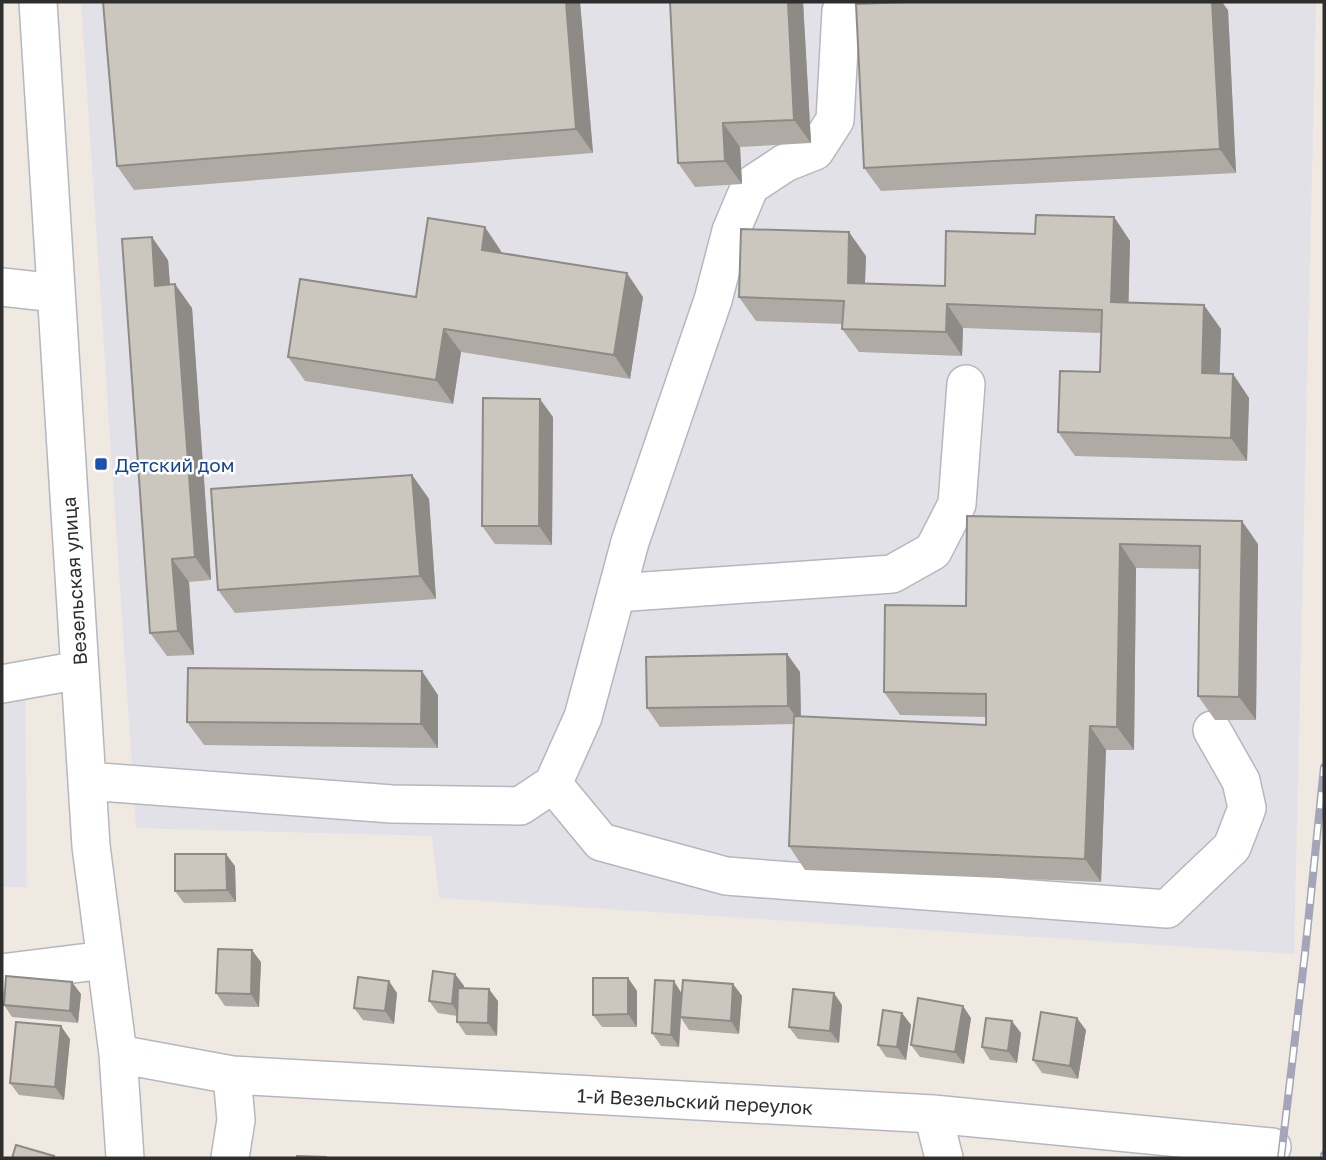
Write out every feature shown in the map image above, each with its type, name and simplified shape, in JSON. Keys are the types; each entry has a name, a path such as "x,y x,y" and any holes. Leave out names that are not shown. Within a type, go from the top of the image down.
{"street":[{"name":"Везельская улица","path":"38,2 91,846 118,1055 125,1158"},
{"path":"87,781 392,804 520,806 553,784 583,717 630,542 713,300 731,231 750,186 785,163 815,151 835,120 841,11"},
{"path":"2,287 56,293"},
{"path":"616,593 892,575 933,551 957,504 966,384"},
{"path":"2,684 80,670"},
{"path":"553,784 601,842 726,876 1167,909 1232,847 1247,808 1241,781 1212,730"},
{"path":"2,973 105,960"},
{"name":"1-й Везельский переулок","path":"118,1055 232,1075 933,1114 1272,1147"},
{"path":"230,1158 236,1120 232,1075"},
{"path":"933,1114 944,1158"}],"shaded area":[{"path":"81,2 1316,2 1294,954 439,898 432,836 136,828"},
{"path":"25,659 27,887 2,887 2,663"}],"building":[{"path":"103,2 566,2 576,129 117,166"},
{"path":"670,2 788,2 794,120 723,123 725,161 678,163"},
{"path":"1212,2 1220,149 864,168 856,4"},
{"path":"1036,215 1114,217 1111,302 1204,305 1202,373 1233,374 1231,438 1058,432 1060,371 1100,372 1102,310 947,304 946,332 842,329 844,301 739,297 741,229 849,232 848,283 945,286 946,231 1035,234"},
{"path":"428,218 485,227 482,250 627,273 614,355 444,329 436,380 288,357 300,279 416,297"},
{"path":"152,237 155,286 175,284 195,557 172,559 178,631 150,633 122,239"},
{"path":"483,398 540,399 539,526 482,526"},
{"path":"412,475 420,576 218,590 211,489"},
{"path":"967,516 1242,521 1239,697 1198,696 1200,546 1120,544 1117,727 1090,726 1085,859 789,846 794,716 986,725 986,694 884,692 885,605 966,606"},
{"path":"787,654 788,706 647,708 646,657"},
{"path":"188,668 422,671 421,724 187,722"},
{"path":"175,854 226,854 227,890 175,891"},
{"path":"218,949 252,950 251,994 216,993"},
{"path":"433,971 455,974 452,1004 429,1001"},
{"path":"6,976 72,982 70,1011 4,1005"},
{"path":"358,977 389,981 385,1011 354,1008"},
{"path":"593,978 628,978 628,1014 593,1015"},
{"path":"655,980 674,981 671,1035 652,1033"},
{"path":"683,980 733,984 731,1021 680,1017"},
{"path":"458,988 489,989 488,1023 457,1022"},
{"path":"793,989 834,993 830,1031 789,1027"},
{"path":"918,998 963,1006 955,1052 911,1045"},
{"path":"883,1010 902,1013 897,1047 878,1045"},
{"path":"1041,1012 1077,1018 1070,1066 1033,1060"},
{"path":"986,1018 1012,1021 1008,1051 982,1047"},
{"path":"16,1022 61,1026 55,1087 10,1083"},
{"path":"16,1145 54,1156 12,1158"},
{"path":"326,1157 326,1158 297,1158"}],"railway":[{"path":"1281,1158 1324,767"}],"place":[{"name":"Детский дом","path":"101,464"}]}
